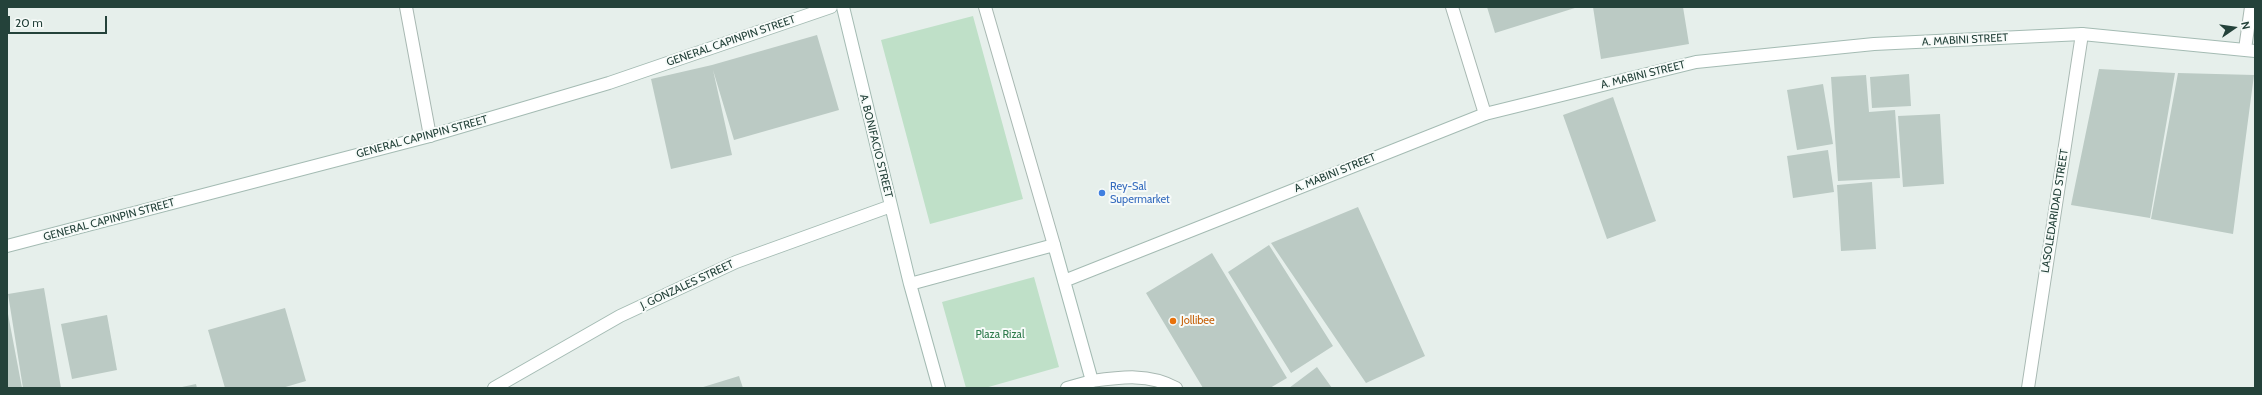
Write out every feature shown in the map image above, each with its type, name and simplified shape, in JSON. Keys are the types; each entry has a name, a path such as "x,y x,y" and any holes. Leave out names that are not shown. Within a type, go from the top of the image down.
{"street":[{"path":"406,7 430,136"},
{"name":"GENERAL CAPINPIN STREET","path":"7,246 430,136 609,83 831,7"},
{"name":"A. BONIFACIO STREET","path":"843,7 910,284 939,388"},
{"path":"985,7 1092,381"},
{"path":"1452,7 1485,114"},
{"path":"2250,50 2252,7"},
{"name":"A. MABINI STREET","path":"1064,281 1485,114 1696,62 1874,44 2082,34 2250,50"},
{"name":"LASOLEDARIDAD STREET","path":"2028,388 2082,34"},
{"name":"J. GONZALES STREET","path":"494,388 620,316 736,262 891,206"},
{"path":"910,284 1054,244"},
{"path":"1067,388 1092,381 1122,376 1148,378 1176,388"}],"green space":[{"path":"973,16 1023,199 930,224 881,40"},
{"name":"Plaza Rizal","path":"1034,277 1059,367 985,388 966,388 942,302"}],"building":[{"path":"1487,7 1578,7 1495,33"},
{"path":"1593,7 1683,7 1689,44 1601,59"},
{"path":"817,35 839,110 734,140 713,70 732,155 671,169 651,79 712,65"},
{"path":"2099,69 2175,73 2150,218 2071,205"},
{"path":"2178,73 2254,75 2233,234 2151,219"},
{"path":"1909,74 1911,106 1872,108 1870,77"},
{"path":"1866,75 1869,112 1895,110 1900,178 1838,181 1831,77"},
{"path":"1823,84 1833,144 1797,150 1787,90"},
{"path":"1613,97 1656,221 1607,239 1563,115"},
{"path":"1940,114 1944,184 1903,187 1898,116"},
{"path":"1828,150 1834,192 1793,198 1787,156"},
{"path":"1872,182 1876,249 1841,251 1837,185"},
{"path":"1358,207 1425,356 1366,383 1271,243"},
{"path":"1269,245 1333,346 1291,373 1228,272"},
{"path":"1212,253 1287,378 1270,388 1203,388 1146,293"},
{"path":"44,288 61,388 23,388 8,294"},
{"path":"285,308 306,381 282,388 225,388 208,330"},
{"path":"8,314 22,388 7,388"},
{"path":"107,315 117,370 72,379 61,324"},
{"path":"1317,367 1332,388 1289,388"},
{"path":"739,376 743,388 700,388"},
{"path":"196,384 197,388 182,387"}],"place":[{"name":"Rey-Sal Supermarket","path":"1102,193"},
{"name":"Jollibee","path":"1173,321"}]}
